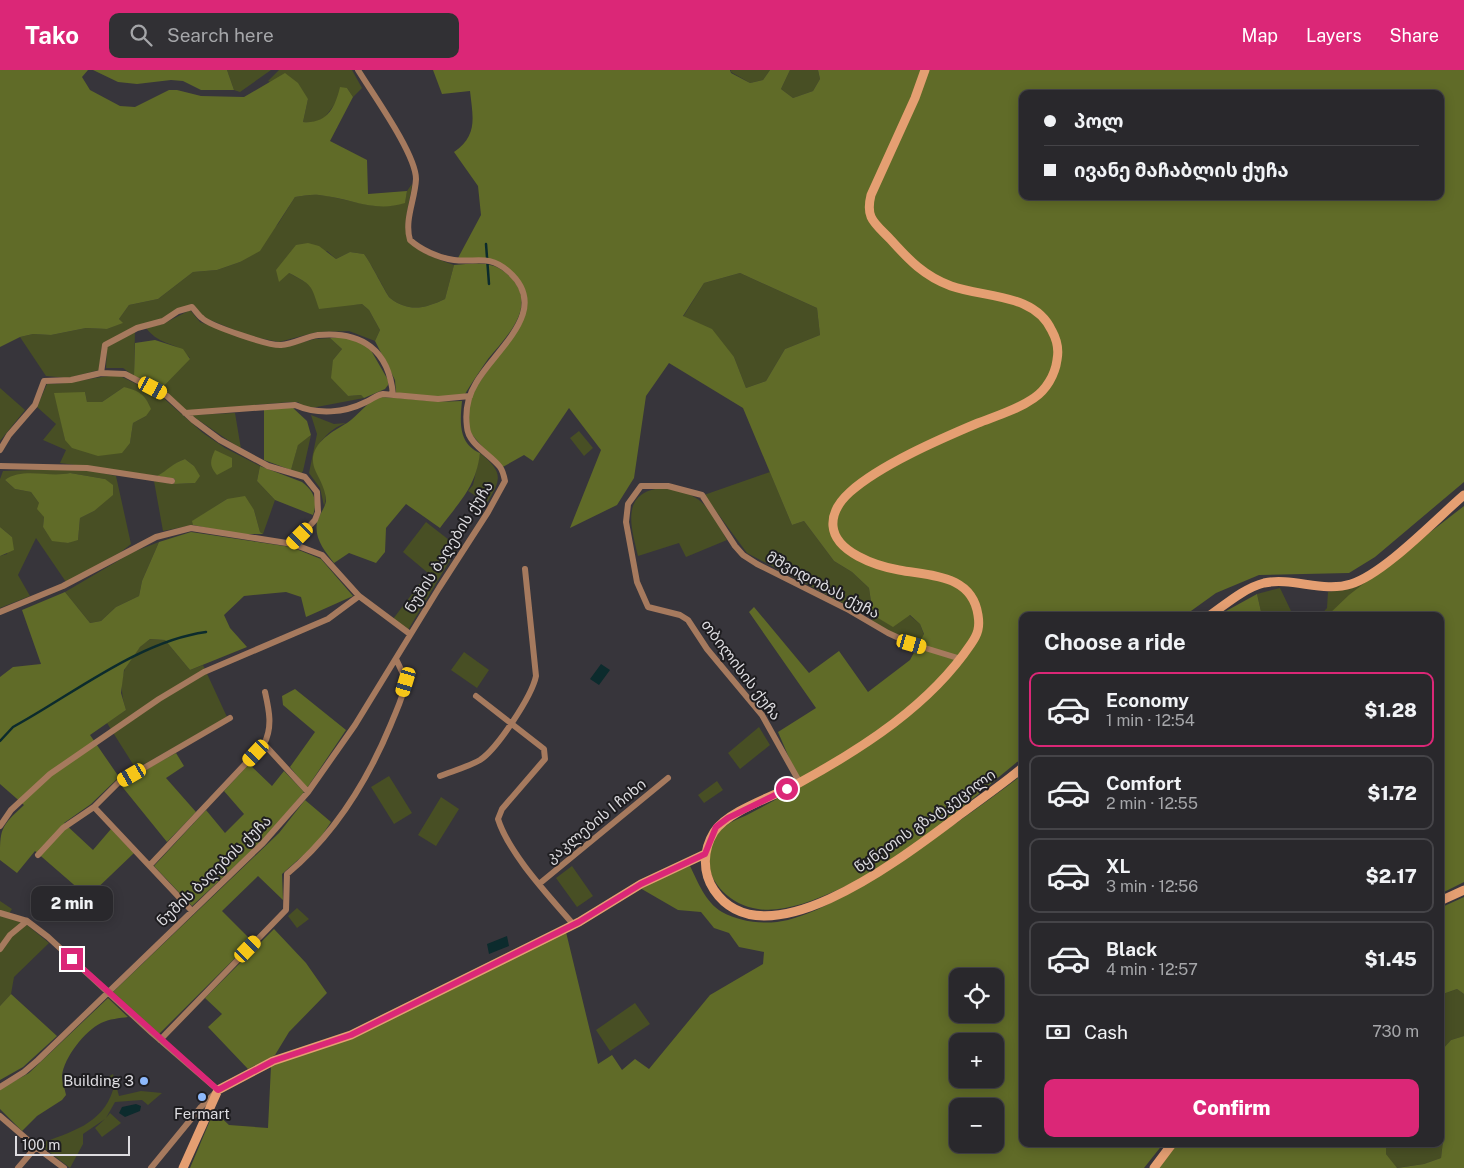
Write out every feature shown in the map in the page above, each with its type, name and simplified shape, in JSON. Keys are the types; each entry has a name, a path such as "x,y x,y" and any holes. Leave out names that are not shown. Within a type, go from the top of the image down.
{"main road":[{"path":"182,1168 218,1090 273,1061 351,1035 573,924 641,884 705,854 716,827 728,818 800,782 845,756 913,708 939,684 961,659 975,639 980,626 977,608 964,590 952,580 934,574 897,570 870,562 849,550 838,540 833,529 834,517 840,503 865,481 925,446 1036,398 1055,372 1058,356 1056,340 1048,322 1029,306 1009,299 951,286 917,268 873,221 867,210 873,189 916,98 925,70"},
{"path":"1215,612 1248,590 1263,584 1277,582 1329,587 1351,584 1380,569 1464,495"},
{"name":"წყნეთის გზატკეცილი","path":"705,854 707,877 715,892 738,913 759,917 804,908 861,883 897,860 1019,770"},
{"path":"1444,899 1464,890"},
{"path":"1154,1168 1170,1147"}],"street":[{"name":"ნუშის ბაღების ქუჩა","path":"0,1086 24,1072 38,1060 263,843 308,792 355,725 410,634 488,512 505,481 501,468 474,443 467,429 470,396 486,367 514,333 522,315 525,298 519,283 499,263 488,259 453,260 428,252 410,240 409,217 416,177 396,131 358,70"},
{"path":"101,372 105,345 137,328 163,321 178,311 192,307 202,319 247,337 280,345 316,335 347,334 371,345 392,381 393,395"},
{"path":"0,450 8,435 36,405 44,381 72,380 101,372 124,374 167,396 185,413 220,440 268,466 305,477 312,484 318,492 318,512 315,520 292,544"},
{"path":"185,413 294,405 309,410 334,411 369,401 375,395 438,399 470,396"},
{"path":"0,466 87,468 172,481"},
{"name":"თბილისის ქუჩა","path":"702,495 668,486 641,486 628,504 626,522 637,582 648,606 659,611 680,615 688,620 707,649 755,704 800,782"},
{"name":"მშვიდობას ქუჩა","path":"702,495 735,546 743,555 757,564 847,609 888,633 912,644 961,659"},
{"path":"0,612 63,586 156,537 191,528 292,544 322,555 359,596 410,634"},
{"path":"440,776 471,765 484,756 511,723 529,694 536,676 525,569"},
{"path":"0,826 11,810 50,774 159,698 204,672 328,619 359,596"},
{"path":"160,1040 286,910 287,874 320,845 375,762 400,703 406,682 396,659"},
{"path":"150,865 264,744 269,735 270,724 265,692"},
{"path":"476,696 537,742 546,752 545,759 502,809 498,819 501,828 539,884 573,924"},
{"path":"38,855 63,828 94,807 118,783 230,718"},
{"path":"264,744 308,792"},
{"name":"კაკლების I ჩიხი","path":"539,884 668,778"},
{"path":"94,807 192,910"},
{"path":"0,913 27,921 48,937 160,1040 218,1090 201,1107 151,1168"},
{"path":"0,949 10,935 27,921"},
{"path":"0,1116 64,1168"},
{"path":"18,1168 36,1147"}],"green space":[{"path":"0,70 88,70 82,77 90,90 120,106 135,107 169,90 201,96 244,97 285,73 298,83 308,99 303,122 311,122 324,117 332,108 340,87 347,88 353,97 330,141 367,160 368,194 407,191 405,203 394,206 372,206 319,195 295,197 260,251 240,262 217,270 193,272 158,299 129,305 119,319 123,323 107,329 86,328 51,335 33,334 20,337 0,347"},
{"path":"93,70 227,70 234,90 201,90 183,81 171,80 137,84 118,82"},
{"path":"227,70 271,70 240,92 234,90"},
{"path":"279,70 352,70 362,88 353,97 347,88 325,117 317,123 303,122 308,99 268,81"},
{"path":"433,70 730,70 731,73 750,83 763,80 770,70 790,70 781,89 793,98 813,91 820,79 818,70 1464,70 1464,482 1375,557 1349,573 1259,575 1216,593 1190,612 1019,612 1019,760 933,831 861,879 817,899 787,908 767,910 744,905 720,889 713,878 709,865 709,852 714,839 724,827 812,778 913,708 800,783 778,732 816,708 749,612 754,607 809,673 839,651 868,692 910,660 924,634 920,624 910,615 893,627 873,615 869,588 852,572 834,561 804,521 792,525 743,408 669,363 646,396 634,478 617,505 570,528 601,450 569,408 533,461 524,455 501,468 467,429 470,396 514,333 525,298 519,283 499,263 458,258 481,215 478,186 454,152 467,139 472,125 470,91 442,94","holes":["740,273 817,308 820,335 785,349 766,381 746,388 734,357 712,329 683,316 704,283"]},
{"path":"731,70 770,70 763,80 750,83 731,72"},
{"path":"790,70 818,70 820,79 813,91 793,98 781,89"},
{"path":"412,184 406,230 409,238 420,250 427,255 454,265 445,299 418,308 397,303 388,296 364,254 350,252 336,259 327,251 289,273 347,305 362,304 369,310 380,330 375,341 349,331 317,332 279,342 249,336 203,317 193,305 102,345 99,370 68,378 46,376 20,337 33,334 51,335 86,328 107,329 122,323 119,319 129,305 158,299 193,272 217,270 240,262 278,224 295,197 316,195 362,204 394,205 405,202 407,191"},
{"path":"308,243 319,246 336,259 350,252 364,254 390,298 404,306 418,308 445,299 454,265 486,264 493,266 507,274 520,291 522,301 520,312 510,332 488,359 465,394 438,397 396,393 395,380 375,341 380,330 369,310 362,304 319,309 310,286 302,280 289,273 279,282 276,270 296,245"},
{"path":"740,273 817,308 820,335 785,349 766,381 746,388 734,357 683,317 704,283"},
{"path":"190,310 200,322 246,339 280,348 315,339 330,338 342,349 333,360 340,387 348,396 361,395 364,398 306,409 298,402 290,402 186,411 162,388 190,358 185,352 158,339 146,328 163,324"},
{"path":"135,331 134,376 123,368 106,368 107,347"},
{"path":"347,337 369,347 388,380 388,385 385,389 364,398 361,395 348,396 331,378 333,360 342,349 330,338"},
{"path":"155,340 183,349 190,359 162,388 134,376 135,343"},
{"path":"118,375 161,396 203,433 225,448 260,466 257,481 275,500 263,534 260,532 254,510 227,499 193,521 193,525 163,531 154,481 174,484 195,483 194,466 185,459 157,476 60,463 66,450 43,440 56,424 37,407 47,384","holes":["124,387 146,416 133,423 130,443 65,440 59,411 85,392 87,402 102,402"]},
{"path":"124,387 141,394 151,409 146,416 133,423 130,443 122,453 98,456 72,448 65,440 54,393 85,392 87,402 102,402"},
{"path":"0,388 25,410 0,441"},
{"path":"380,397 431,401 462,401 462,431 468,444 480,453 478,465 471,485 440,528 406,504 386,528 385,552 376,563 349,553 334,563 321,544 317,534 317,522 326,497 313,463 313,455 316,448 327,436"},
{"path":"292,407 307,421 311,435 298,445 291,470 264,460 264,410"},
{"path":"235,413 241,449 191,415"},
{"path":"311,415 334,424 346,423 328,434 317,448 316,465 326,497 324,506 320,488 309,473 317,434"},
{"path":"579,431 593,448 584,456 570,438"},
{"path":"311,435 303,471 301,474 291,470 298,444"},
{"path":"215,450 232,458 232,467 217,475 211,463"},
{"path":"480,453 493,465 498,476 495,488 487,503 468,491 473,485"},
{"path":"185,459 194,466 200,476 195,483 174,484 175,479 157,476 177,462"},
{"path":"260,466 306,485 315,501 313,515 275,500 257,481"},
{"path":"88,470 116,476 131,544 121,552 66,582 36,538 18,575 30,596 0,608 0,556 7,554 12,537 0,527 0,479 3,471","holes":["70,473 105,479 94,511 80,518 78,539 68,543 52,540 43,527 44,517 39,503 31,492 15,489 5,480 36,474 60,476"]},
{"path":"770,472 792,525 804,521 834,561 852,572 869,588 873,615 858,605 850,607 747,553 704,495"},
{"path":"28,473 70,473 105,479 113,485 113,495 94,511 80,518 78,540 68,543 52,541 43,527 44,517 37,509 39,503 31,492 15,489 5,480 12,476"},
{"path":"661,488 675,490 695,497 708,509 727,540 686,557 679,543 638,556 631,523 634,504 639,497 648,491"},
{"path":"245,496 254,510 260,532 263,534 236,534 193,525 192,521 227,499"},
{"path":"1464,506 1464,882 1444,892 1444,612 1331,612 1349,595"},
{"path":"426,522 458,547 408,630 393,619 428,573 403,552"},
{"path":"0,527 12,537 14,550 0,556"},
{"path":"191,532 291,547 321,559 353,596 306,617 301,597 286,592 244,596 224,615 230,628 247,647 190,670 165,640 150,639 140,647 124,670 121,693 126,710 90,735 119,777 91,804 64,823 93,850 111,829 134,853 88,897 35,851 17,873 0,860 0,841 3,829 24,805 0,784 0,677 13,667 41,664 22,610 65,592 90,623 101,621 116,607 139,596 142,581 159,542"},
{"path":"159,542 142,581 139,596 116,607 101,621 90,623 65,592 133,552"},
{"path":"1372,578 1332,612 1324,612 1327,608 1328,592 1340,590"},
{"path":"1280,588 1291,611 1295,612 1261,612 1257,594"},
{"path":"1257,594 1261,612 1224,612"},
{"path":"873,615 909,615 920,624 924,635 919,643 889,631 872,621"},
{"path":"150,639 165,640 190,670 203,665 227,717 136,769 107,723 126,710 122,689 124,670 134,653"},
{"path":"464,652 489,670 477,688 451,670"},
{"path":"295,689 346,730 307,788 290,767 315,732 283,705 282,696"},
{"path":"759,727 770,745 740,769 728,753"},
{"path":"176,753 184,766 166,778 196,812 167,842 120,784"},
{"path":"249,764 272,786 284,771 304,792 264,839 192,906 154,866 206,810 225,833 244,814 224,791"},
{"path":"389,776 412,813 394,824 371,787"},
{"path":"1019,777 1019,1147 1161,1147 1144,1168 190,1168 214,1111 229,1125 268,1128 271,1066 369,1030 566,932 598,1064 612,1055 622,1070 635,1059 649,1069 710,995 763,964 764,952 739,947 729,933 714,928 701,912 678,910 640,888 690,866 699,885 711,903 722,912 746,921 772,922 788,920 832,903 930,841"},
{"path":"717,781 723,790 704,803 698,795"},
{"path":"441,797 459,809 436,846 418,835"},
{"path":"305,800 331,822 316,844 282,874 283,900 258,876 222,911 252,941 159,1034 113,992 279,833"},
{"path":"572,866 593,896 577,907 556,878"},
{"path":"1464,897 1464,994 1457,989 1444,994 1444,906"},
{"path":"0,901 12,909 7,917 27,925 49,943 14,977 11,994 0,1006"},
{"path":"297,908 309,919 297,928 288,916"},
{"path":"274,929 306,963 327,993 289,1032 275,1055 248,1069 208,1027 222,1014 205,998"},
{"path":"1457,989 1464,994 1464,1036 1451,1040 1444,1048 1444,994"},
{"path":"11,994 57,1036 23,1067 0,1080 0,1006"},
{"path":"108,998 128,1017 101,1023 82,1038 71,1053 62,1076 66,1095 62,1100 37,1116 22,1131 0,1109 0,1089 29,1073"},
{"path":"635,1003 650,1024 610,1051 596,1030"},
{"path":"1464,1036 1464,1168 1397,1168 1424,1164 1441,1158 1442,1147 1444,1147 1444,1048 1451,1040"},
{"path":"113,1074 119,1096 141,1091 162,1093 148,1105 142,1100 115,1102 106,1118 110,1113 121,1123 102,1137 95,1128 105,1119 83,1134 83,1144 70,1168 39,1144 84,1126 101,1112 113,1090 108,1077"},
{"path":"1175,1147 1386,1147 1386,1154 1397,1168 1159,1168"},
{"path":"1386,1147 1442,1147 1441,1158 1424,1164 1396,1168 1386,1154"}],"water":[{"path":"601,664 610,670 599,685 590,679"},
{"path":"507,936 509,946 489,954 487,944"},
{"path":"136,1104 141,1106 140,1111 125,1117 119,1113 122,1107"}],"waterway":[{"path":"486,244 489,284"},
{"path":"0,741 13,727 131,658 181,637 206,632"}],"place":[{"name":"Building 3","path":"144,1081"},
{"name":"Fermart","path":"202,1097"}],"route":[{"path":"72,959 152,1033 218,1090 273,1061 351,1035 579,922 641,884 705,854 716,827 728,818 787,789"}]}
